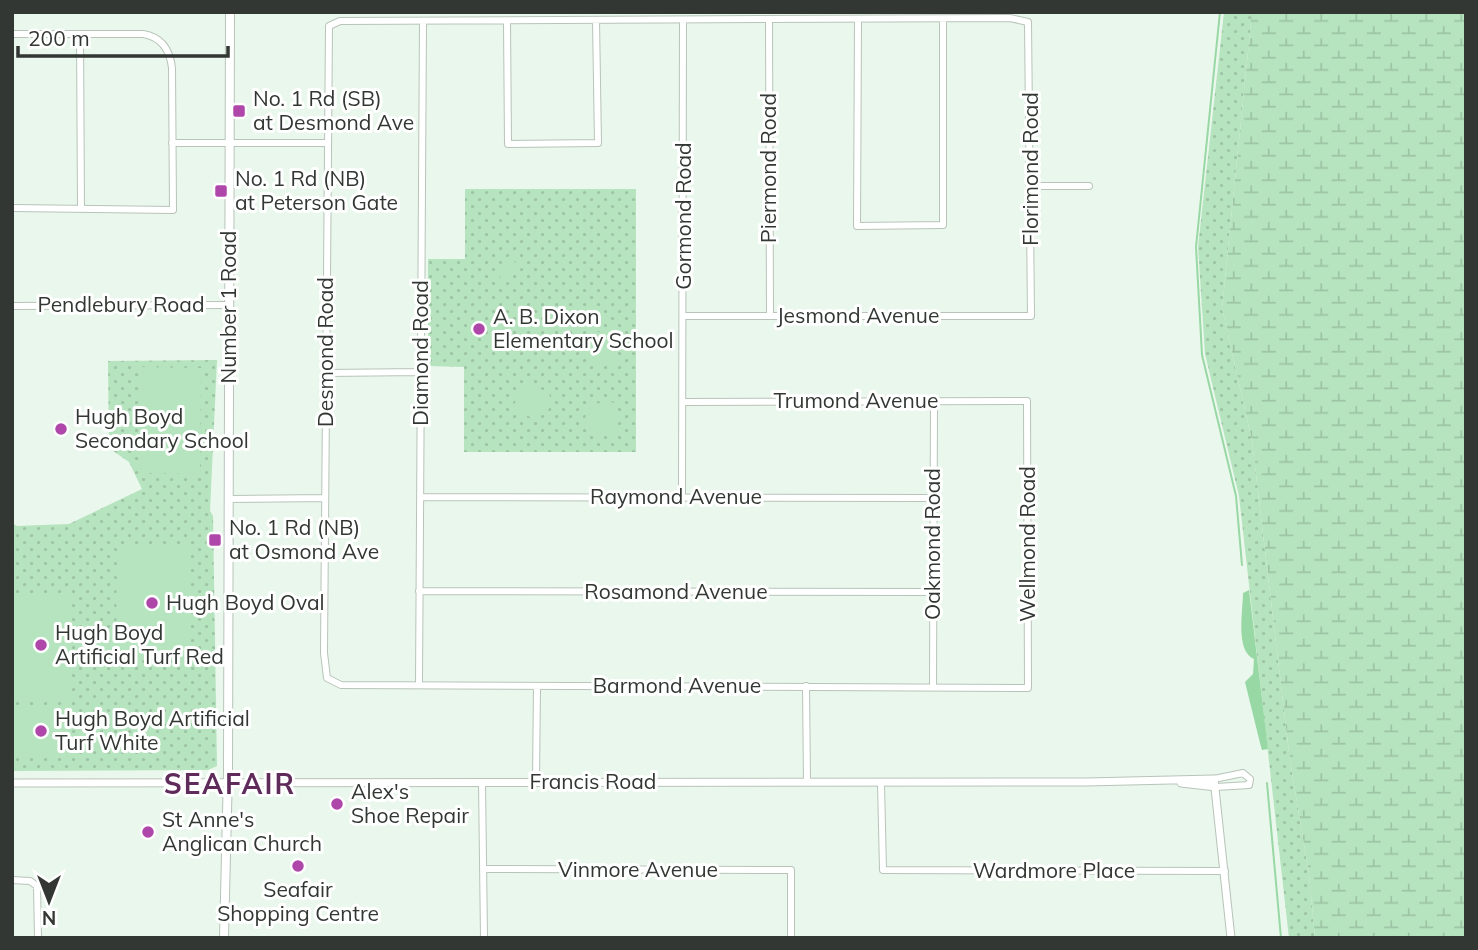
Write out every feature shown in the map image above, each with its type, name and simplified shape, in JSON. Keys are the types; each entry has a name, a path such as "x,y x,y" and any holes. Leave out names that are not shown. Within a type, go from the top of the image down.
{"main road":[{"name":"Number 1 Road","path":"224,938 228,782 230,12"}],"street":[{"path":"554,12 554,21"},
{"path":"423,21 858,19 899,15 943,19 943,225 857,226 858,19"},
{"name":"Florimond Road","path":"943,19 1010,19 1028,22 1031,316"},
{"path":"507,21 508,144 598,143 596,20"},
{"name":"Gormond Road","path":"682,496 685,402 683,20"},
{"name":"Piermond Road","path":"769,20 769,316"},
{"name":"Desmond Road","path":"327,678 324,653 329,26 340,21 423,21"},
{"name":"Diamond Road","path":"419,685 423,21"},
{"path":"12,34 144,34 160,41 172,62 173,210 12,208"},
{"path":"80,34 81,209"},
{"path":"172,144 326,143"},
{"path":"1031,186 1089,186"},
{"name":"Pendlebury Road","path":"12,306 229,305"},
{"name":"Jesmond Avenue","path":"684,316 1031,316"},
{"path":"326,373 421,372"},
{"name":"Oakmond Road","path":"933,687 934,401"},
{"name":"Trumond Avenue","path":"685,402 1027,401"},
{"name":"Wellmond Road","path":"1027,401 1028,688"},
{"name":"Raymond Avenue","path":"420,497 932,498"},
{"path":"229,499 325,498"},
{"name":"Rosamond Avenue","path":"419,591 933,592"},
{"name":"Barmond Avenue","path":"327,678 341,685 1028,688"},
{"path":"536,781 537,686"},
{"path":"806,687 807,782"},
{"name":"Francis Road","path":"12,783 1173,782 1243,787 1249,785 1250,779 1243,773 1215,783"},
{"path":"482,782 484,938"},
{"name":"Wardmore Place","path":"881,783 883,870 1225,871"},
{"path":"1215,783 1231,938"},
{"name":"Vinmore Avenue","path":"484,869 791,870 791,938"},
{"path":"12,880 30,881 37,887 38,938"}],"green space":[{"path":"1224,12 1252,12 1222,308 1252,441 1290,761 1309,874 1315,938 1289,938 1239,496 1205,354 1198,247"},
{"path":"1252,12 1466,12 1466,938 1315,938 1309,874 1290,761 1252,441 1222,308"},
{"path":"465,189 636,189 636,452 464,452 464,367 428,366 428,259 465,259"},
{"path":"509,256 521,268 506,283 494,271"},
{"path":"589,332 614,332 618,336 618,363 588,363"},
{"path":"217,360 210,511 213,516 217,766 208,770 12,771 12,523 17,526 69,524 142,489 129,462 109,448 108,361"},
{"path":"139,367 201,368 200,474 141,473"},
{"path":"535,385 550,395 549,409 532,418 517,410 514,404 525,388"},
{"path":"604,401 617,403 618,429 615,432 591,432 585,417 590,409"},
{"name":"Hugh Boyd Oval","path":"117,548 188,548 188,657 116,657"},
{"name":"Hugh Boyd Artificial Turf Red","path":"12,593 70,593 70,698 12,698"},
{"name":"Hugh Boyd Artificial Turf White","path":"70,705 70,755 12,756 12,706"}],"shaded area":[{"path":"1249,590 1268,749 1262,750 1245,682 1253,674 1254,659 1244,648 1241,630 1243,593"}],"waterway":[{"path":"1220,12 1196,247 1202,355 1236,496 1242,565"},
{"path":"1267,783 1281,938"}],"place":[{"name":"No. 1 Rd (SB) at Desmond Ave","path":"239,111"},
{"name":"No. 1 Rd (NB) at Peterson Gate","path":"221,191"},
{"name":"A. B. Dixon Elementary School","path":"479,329"},
{"name":"Hugh Boyd Secondary School","path":"61,429"},
{"name":"No. 1 Rd (NB) at Osmond Ave","path":"215,540"},
{"name":"Hugh Boyd Oval","path":"152,603"},
{"name":"Hugh Boyd Artificial Turf Red","path":"41,645"},
{"name":"Hugh Boyd Artificial Turf White","path":"41,731"},
{"name":"Alex's Shoe Repair","path":"337,804"},
{"name":"St Anne's Anglican Church","path":"148,832"},
{"name":"Seafair Shopping Centre","path":"298,866"}],"district":[{"name":"SEAFAIR","path":"230,784"}]}
